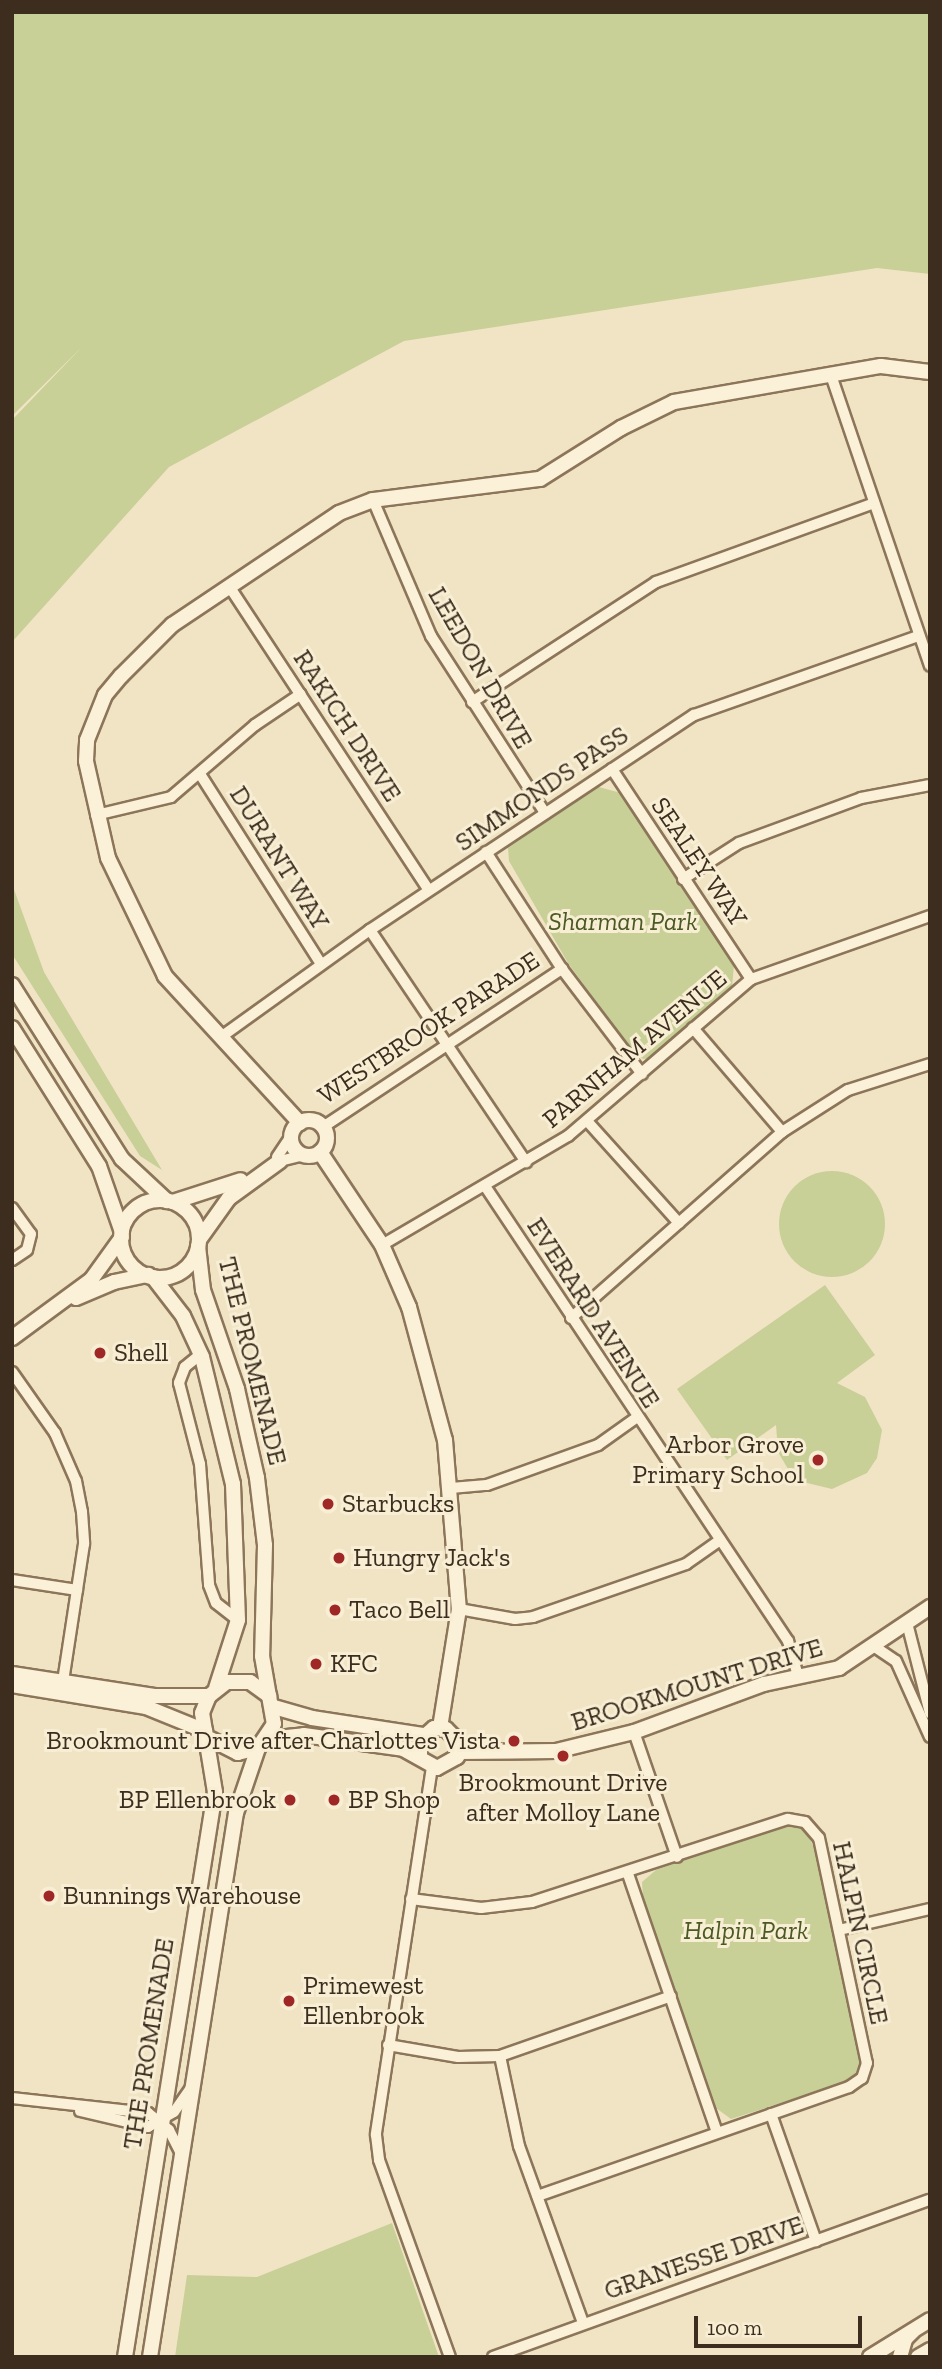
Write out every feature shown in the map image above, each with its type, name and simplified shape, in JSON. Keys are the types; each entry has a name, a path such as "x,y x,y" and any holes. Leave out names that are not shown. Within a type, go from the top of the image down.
{"street":[{"path":"304,1155 293,1145 296,1129 280,1096 165,976 108,858 96,815 86,750 93,719 105,695 172,625 339,513 373,500 540,479 621,428 674,402 881,366 930,372"},
{"path":"831,375 930,666"},
{"name":"LEEDON DRIVE","path":"373,500 431,636 545,813"},
{"path":"472,702 656,582 874,503"},
{"name":"RAKICH DRIVE","path":"229,586 429,890"},
{"name":"SIMMONDS PASS","path":"221,1037 370,930 694,715 918,636"},
{"path":"96,815 171,797 255,725 301,694"},
{"name":"SEALEY WAY","path":"612,769 751,979"},
{"name":"DURANT WAY","path":"200,774 321,964"},
{"path":"683,879 739,842 861,798 930,785"},
{"path":"486,852 562,970 642,1074"},
{"name":"PARNHAM AVENUE","path":"382,1245 527,1162 588,1122 751,979 930,916"},
{"path":"370,930 527,1162"},
{"name":"WESTBROOK PARADE","path":"323,1127 562,970"},
{"path":"12,985 122,1159 170,1202 194,1219 198,1243"},
{"path":"12,1028 103,1172 127,1258 151,1276"},
{"path":"693,1028 782,1132"},
{"path":"571,1318 782,1132 848,1090 930,1064"},
{"path":"12,1338 68,1301 110,1283 151,1276 170,1276 184,1269 229,1198 279,1159 296,1129 312,1121 323,1127 327,1139 320,1152"},
{"path":"588,1122 679,1223"},
{"path":"68,1301 101,1269 141,1205 170,1202 224,1188 279,1159 320,1152"},
{"path":"320,1152 382,1245 409,1307 429,1374 451,1489 458,1609 440,1727"},
{"name":"EVERARD AVENUE","path":"485,1186 636,1418 788,1641 798,1676"},
{"path":"12,1208 31,1234 27,1250 12,1260"},
{"name":"THE PROMENADE","path":"198,1243 203,1290 237,1389 257,1478 265,1545 262,1656 271,1702"},
{"name":"THE PROMENADE","path":"151,1276 183,1316 201,1354 233,1484 238,1620 213,1692"},
{"name":"THE PROMENADE","path":"201,1354 185,1367 179,1383 200,1464 209,1585 216,1603 238,1620"},
{"path":"12,1372 55,1433 76,1481 84,1535 64,1682"},
{"path":"451,1489 488,1485 598,1445 636,1418"},
{"path":"458,1609 514,1619 533,1617 686,1564 720,1540"},
{"path":"12,1580 77,1590"},
{"name":"BROOKMOUNT DRIVE","path":"459,1752 556,1751 634,1731 798,1676 839,1668 875,1647 930,1607"},
{"path":"907,1623 930,1713"},
{"path":"875,1647 896,1661 930,1737"},
{"path":"12,1674 138,1694 213,1692"},
{"path":"208,1735 202,1713 213,1692 227,1682 250,1682 271,1702 312,1718 423,1735 440,1727"},
{"path":"12,1685 161,1711 208,1735 227,1751 304,1735 420,1755 432,1767 449,1766 459,1752 455,1735 440,1727"},
{"path":"122,1703 138,1694"},
{"path":"263,1743 274,1724 271,1702"},
{"path":"634,1731 677,1857"},
{"name":"THE PROMENADE","path":"125,2357 215,1792 208,1735"},
{"path":"420,1755 423,1735"},
{"name":"THE PROMENADE","path":"150,2357 236,1814 263,1743"},
{"path":"432,1767 388,2045 377,2147 450,2357"},
{"name":"HALPIN CIRCLE","path":"411,1899 505,1907 628,1874 800,1819 815,1831 821,1845 867,2063 865,2073 849,2087 538,2196"},
{"path":"628,1874 718,2132"},
{"path":"839,1930 930,1909"},
{"path":"388,2045 458,2057 500,2056 671,1996"},
{"path":"500,2056 515,2131 583,2323"},
{"path":"12,2098 66,2107 142,2127 162,2121 174,2112 193,2083"},
{"path":"66,2107 140,2111 162,2121 182,2155"},
{"path":"771,2114 816,2241"},
{"name":"GRANESSE DRIVE","path":"493,2357 930,2200"},
{"path":"870,2357 924,2323"},
{"path":"900,2357 905,2339 924,2323"},
{"path":"918,2357 930,2350"}],"green space":[{"path":"12,12 930,12 930,274 877,268 404,341 169,467 12,642 12,420 82,347 12,416"},
{"name":"Sharman Park","path":"595,786 621,793 734,965 732,987 652,1058 643,1059 632,1051 568,963 509,861 508,848"},
{"path":"12,884 44,972 162,1170 140,1156 12,954"},
{"path":"832,1171 852,1175 870,1186 881,1204 885,1224 881,1244 870,1262 852,1273 832,1277 812,1273 794,1262 783,1244 779,1224 783,1204 794,1186 812,1175"},
{"path":"825,1285 875,1355 837,1383 865,1397 882,1430 877,1458 867,1473 832,1489 803,1482 788,1469 778,1452 776,1425 727,1460 677,1389"},
{"name":"Halpin Park","path":"785,1824 805,1830 815,1849 863,2060 856,2075 843,2083 731,2119 716,2108 643,1898 642,1882 656,1870"},
{"path":"392,2223 439,2357 175,2357 187,2275 257,2277"}],"place":[{"name":"Shell","path":"100,1353"},
{"name":"Arbor Grove Primary School","path":"818,1460"},
{"name":"Starbucks","path":"328,1504"},
{"name":"Hungry Jack's","path":"339,1558"},
{"name":"Taco Bell","path":"335,1610"},
{"name":"KFC","path":"316,1664"},
{"name":"Brookmount Drive after Charlottes Vista","path":"514,1741"},
{"name":"Brookmount Drive after Molloy Lane","path":"563,1756"},
{"name":"BP Ellenbrook","path":"290,1800"},
{"name":"BP Shop","path":"334,1800"},
{"name":"Bunnings Warehouse","path":"49,1896"},
{"name":"Primewest Ellenbrook","path":"289,2001"}]}
